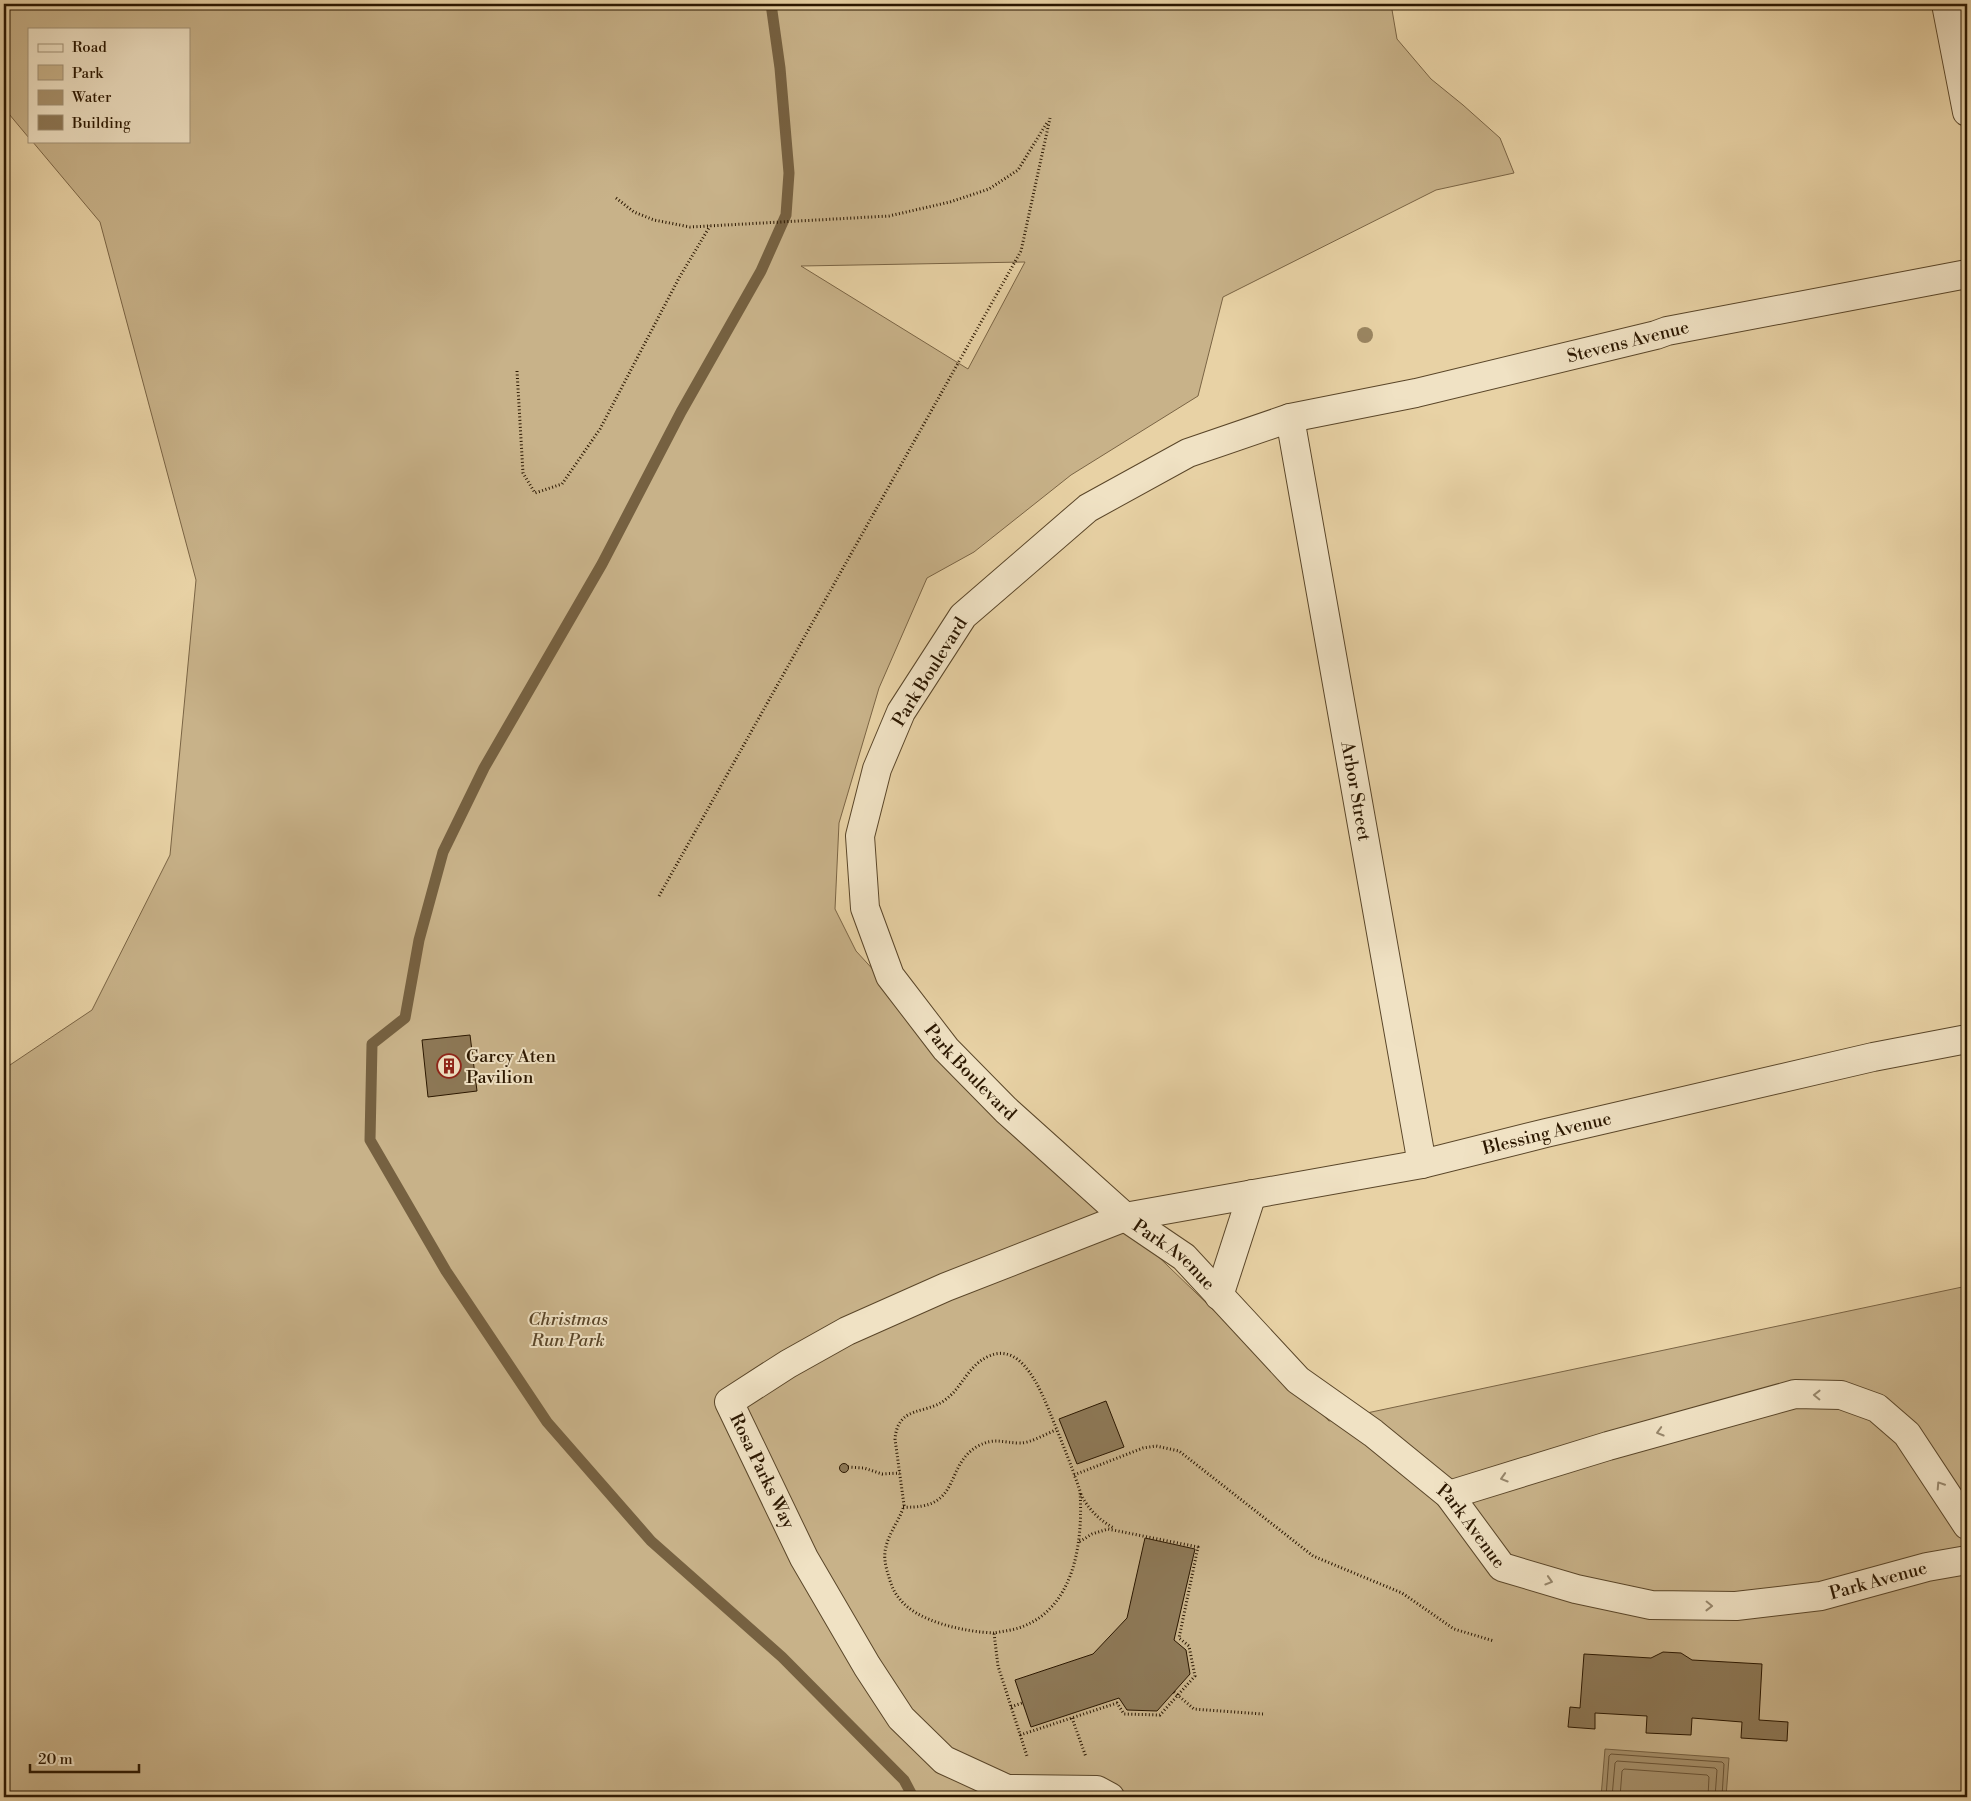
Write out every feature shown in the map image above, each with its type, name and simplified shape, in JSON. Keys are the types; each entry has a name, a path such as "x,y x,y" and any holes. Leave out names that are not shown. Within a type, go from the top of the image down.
{"street":[{"path":"1946,4 1967,112"},
{"name":"Stevens Avenue","path":"1290,418 1416,393 1667,331 1967,274"},
{"name":"Arbor Street","path":"1290,418 1422,1164"},
{"name":"Park Boulevard","path":"1125,1217 1006,1110 946,1049 890,976 865,908 860,836 877,769 902,712 963,616 1088,508 1188,453 1290,418"},
{"name":"Blessing Avenue","path":"1125,1217 1422,1164 1854,1061 1967,1039"},
{"path":"1219,1296 1252,1194"},
{"name":"Park Avenue","path":"1125,1217 1184,1257 1298,1380 1374,1434 1450,1495 1502,1567 1576,1589 1651,1605 1736,1606 1821,1596 1927,1567 1967,1560"},
{"name":"Rosa Parks Way","path":"1020,1792 944,1760 901,1718 867,1666 804,1558 729,1402 788,1364 847,1331 946,1288 1125,1217"},
{"path":"1450,1495 1608,1446 1795,1394 1842,1395 1877,1408 1907,1434 1967,1525"},
{"path":"1020,1792 1097,1790 1110,1797"}],"path":[{"path":"616,198 634,212 654,220 690,227 890,216 950,202 989,190 1018,170 1050,118 1021,251 659,896"},
{"path":"517,371 523,473 535,493 562,484 600,429 679,278 710,226"},
{"path":"1080,1491 1079,1542 1071,1576 1051,1607 1036,1620 1024,1627 994,1633 974,1632 942,1624 912,1610 900,1600 893,1588 885,1560 885,1548 902,1514 903,1507 895,1439 896,1431 907,1415 944,1401 973,1367 987,1357 996,1354 1006,1354 1023,1364 1037,1382 1080,1491 1090,1508 1107,1525 1117,1530"},
{"path":"903,1507 924,1506 942,1497 949,1489 963,1460 970,1451 979,1446 990,1441 999,1440 1022,1443 1056,1430"},
{"path":"1074,1475 1144,1448 1156,1446 1179,1451 1313,1556 1402,1593 1454,1629 1494,1640"},
{"path":"848,1466 864,1468 882,1474 900,1473"},
{"path":"1020,1735 1117,1703 1124,1714 1160,1715 1195,1676 1189,1646 1179,1638 1198,1547 1117,1530 1100,1530 1079,1542"},
{"path":"994,1633 998,1666 1020,1735 1020,1792"},
{"path":"1174,1692 1194,1709 1264,1714"},
{"path":"1011,1707 1022,1703"},
{"path":"1072,1718 1089,1764"}],"green space":[{"name":"Christmas Run Park","path":"4,4 1391,4 1397,39 1431,79 1500,138 1514,173 1436,190 1223,297 1198,396 1071,475 974,552 927,578 879,688 839,823 835,909 856,951 946,1049 1006,1110 1329,1421 1967,1286 1967,1797 4,1797 4,1069 92,1010 170,855 196,580 100,222 33,142 190,142 190,28 28,28 28,137 4,108","holes":["1025,262 968,369 801,266"]}],"water":[{"path":"1605,1749 1729,1758 1726,1797 1601,1797"}],"building":[{"name":"Garcy Aten Pavilion","path":"470,1035 477,1091 428,1097 422,1040"},
{"path":"1106,1401 1124,1447 1077,1464 1059,1419"},
{"path":"844,1463 849,1468 844,1473 839,1468"},
{"path":"1145,1538 1195,1549 1174,1640 1186,1650 1190,1674 1157,1711 1127,1710 1119,1698 1031,1727 1015,1680 1093,1654 1127,1618"},
{"path":"1663,1652 1681,1653 1692,1660 1762,1664 1759,1720 1788,1722 1787,1741 1741,1738 1742,1722 1692,1718 1691,1735 1646,1733 1647,1716 1595,1713 1595,1729 1568,1727 1570,1707 1580,1708 1584,1654 1651,1658"}],"waterway":[{"path":"771,4 780,68 789,173 786,215 761,271 681,412 602,564 484,768 443,852 419,940 405,1018 372,1044 370,1140 446,1271 547,1422 651,1541 782,1657 904,1780 913,1797"}],"place":[{"name":"Garcy Aten Pavilion","path":"449,1066"}]}
